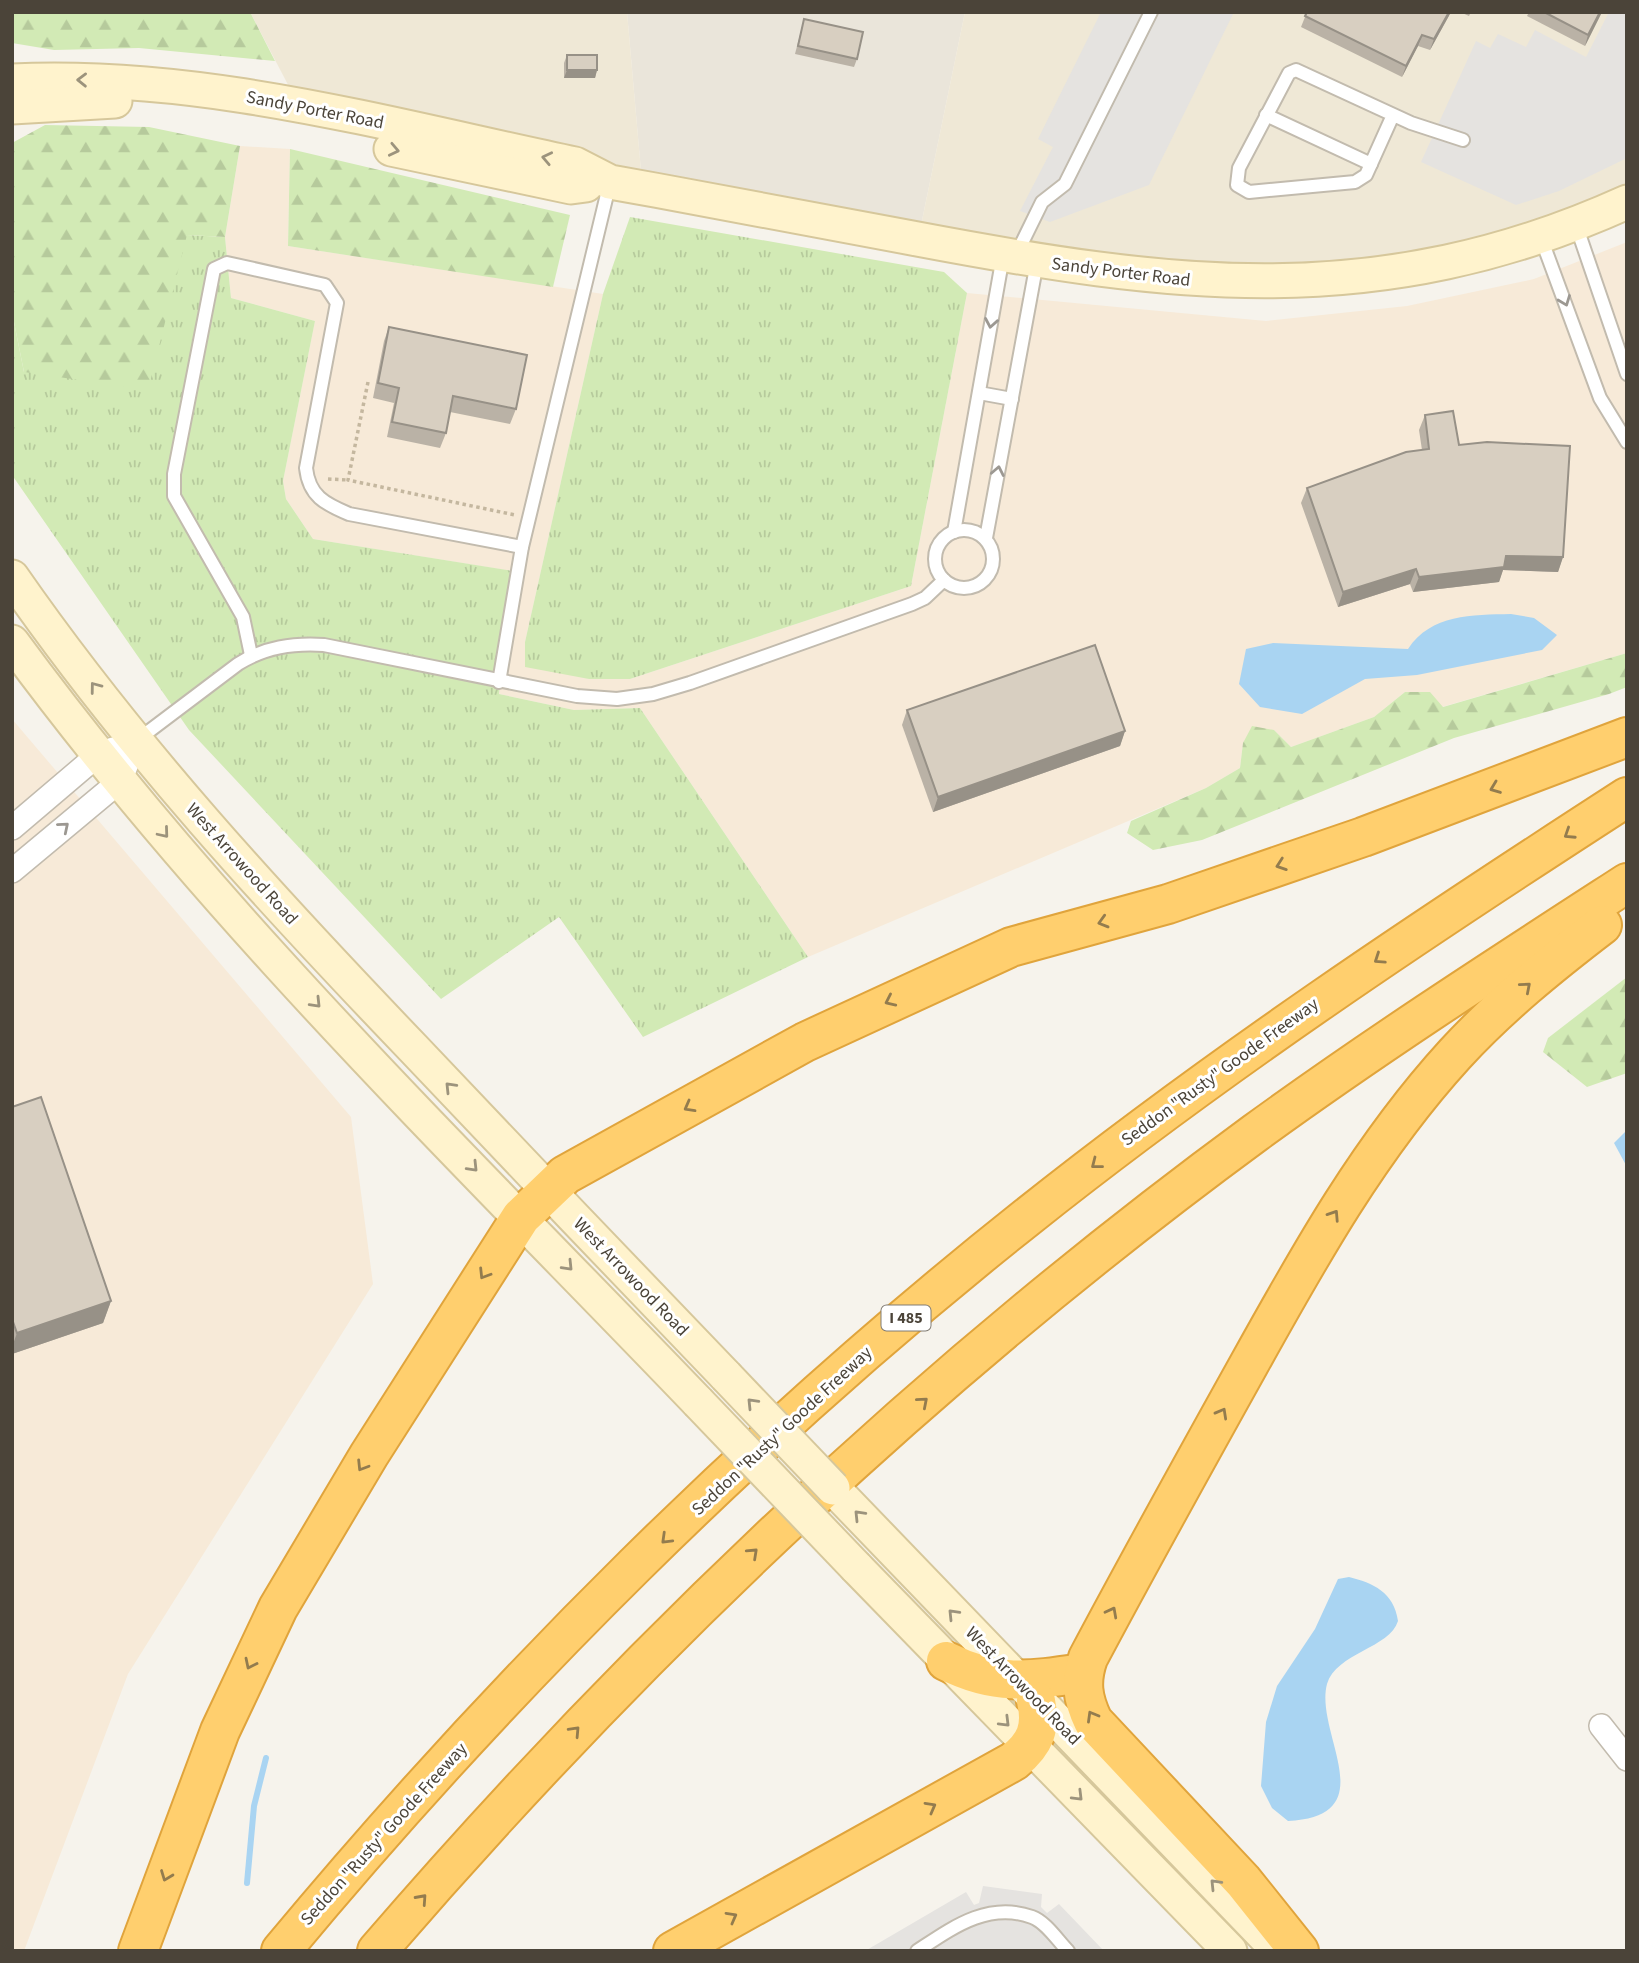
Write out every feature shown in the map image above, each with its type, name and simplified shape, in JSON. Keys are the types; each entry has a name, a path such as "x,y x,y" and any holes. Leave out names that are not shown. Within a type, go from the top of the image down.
{"highway":[{"path":"138,1951 220,1731 278,1608 369,1455 521,1217 565,1175 805,1042 1000,952 1168,904 1350,841 1627,737"},
{"name":"Seddon \"Rusty\" Goode Freeway","path":"281,1951 363,1853 489,1716 621,1582 735,1471 943,1287 1116,1148 1310,1005 1627,797"},
{"path":"377,1951 519,1790 642,1661 750,1556 1050,1293 1255,1133 1379,1046 1627,883"},
{"path":"1298,1951 1243,1881 1093,1720 1085,1704 1082,1674 1149,1545 1282,1305 1368,1163 1415,1100 1475,1032 1530,983 1627,907"},
{"path":"946,1661 978,1676 1027,1691 1082,1674"},
{"path":"673,1951 989,1775 1030,1748 1040,1724 1027,1691"}],"main road":[{"name":"Sandy Porter Road","path":"12,81 118,80 206,89 575,164 610,182 1018,258 1178,280 1253,284 1310,282 1372,276 1450,263 1576,225 1627,202"},
{"name":"Sandy Porter Road","path":"12,107 125,101 180,106 571,187 610,182"},
{"name":"West Arrowood Road","path":"12,577 136,741 298,928 1279,1951"},
{"path":"12,642 120,781 273,958 946,1661 1230,1951"}],"street":[{"path":"12,828 99,754 136,741"},
{"path":"12,871 120,781 136,741"},
{"path":"1601,1726 1627,1759"}],"lane":[{"path":"954,531 979,393 1018,258 1042,202 1065,184 1151,12"},
{"path":"1393,115 1366,175 1355,182 1249,192 1237,185 1239,168 1266,115 1289,73 1296,70 1393,115 1463,140"},
{"path":"1266,115 1371,164"},
{"path":"499,682 522,547 610,182"},
{"path":"1576,225 1627,373"},
{"path":"1541,237 1600,398 1627,442"},
{"path":"986,538 968,530 954,531 942,539 935,557 936,567 944,580 965,589 983,582 993,566 994,556 986,538 1012,399 1018,258"},
{"path":"251,655 243,617 174,496 174,474 214,269 227,263 325,285 337,303 306,468 311,487 324,504 349,514 522,547"},
{"path":"979,393 1012,399"},
{"path":"136,741 251,655 286,645 324,645 499,682 596,698 653,694 912,604 925,598 944,580"},
{"path":"917,1951 963,1921 989,1912 1033,1917 1068,1951"}],"path":[{"path":"348,480 368,382"},
{"path":"328,479 348,480 516,515"}],"shaded area":[{"path":"250,12 627,12 641,171 296,100"},
{"path":"627,12 965,12 920,230 641,171"},
{"path":"965,12 1627,12 1627,193 1459,253 1177,272 920,230"},
{"path":"1101,12 1234,12 1149,185 1050,222 1020,211 1053,147 1038,139"},
{"path":"1609,12 1627,12 1627,158 1559,191 1516,205 1421,162 1476,41 1490,48 1498,34 1526,47 1535,30 1586,57"},
{"path":"240,146 290,149 288,246 603,294 525,642 589,679 630,679 911,586 967,293 1266,321 1407,306 1534,279 1627,242 1627,653 1442,707 1405,692 1374,717 1291,747 1274,730 1243,743 1240,768 1206,788 808,957 640,708 574,710 499,694 512,571 313,539 286,499 283,481 315,321 231,298 225,237"},
{"path":"12,719 351,1117 373,1284 128,1674 24,1951 12,1951"},
{"path":"983,1886 1042,1894 1041,1907 1047,1913 1059,1904 1104,1951 865,1951 966,1892 974,1905 979,1903"}],"green space":[{"path":"12,12 250,12 275,61 139,48 54,50 12,43"},
{"path":"45,125 149,127 240,146 225,237 187,235 148,390 24,372 12,312 12,143"},
{"path":"290,149 570,215 553,287 288,246"},
{"path":"630,217 944,272 967,293 911,586 630,679 589,679 525,667 525,642 603,294"},
{"path":"187,235 225,237 231,298 315,321 283,481 286,499 313,539 513,571 499,694 574,710 640,708 808,957 643,1037 559,917 441,999 189,730 12,475 12,312 24,372"},
{"path":"1627,653 1627,687 1609,694 1454,738 1202,840 1153,850 1127,833 1131,821 1206,788 1240,768 1243,743 1252,726 1274,730 1291,747 1374,717 1405,692 1430,692 1443,707"},
{"path":"1627,977 1627,1073 1587,1087 1543,1052 1548,1038"}],"water":[{"path":"1511,614 1534,618 1557,635 1542,650 1417,675 1365,679 1302,714 1260,707 1239,684 1246,649 1273,643 1408,649 1417,637 1440,623 1467,616"},
{"path":"1627,1130 1627,1167 1614,1143"},
{"path":"1349,1577 1381,1590 1392,1603 1398,1621 1385,1638 1351,1658 1332,1674 1327,1684 1326,1704 1339,1769 1340,1788 1334,1804 1317,1816 1288,1821 1272,1808 1261,1786 1266,1722 1277,1686 1315,1629 1338,1579"}],"building":[{"path":"1307,12 1449,12 1434,39 1422,35 1406,66 1305,16"},
{"path":"1544,12 1600,12 1588,35"},
{"path":"804,19 863,32 857,59 798,46"},
{"path":"567,55 597,55 597,70 567,70"},
{"path":"389,327 527,355 516,409 453,396 446,433 392,422 399,388 378,383"},
{"path":"1453,411 1459,445 1487,442 1570,446 1563,557 1506,556 1504,567 1419,577 1416,569 1343,592 1307,488 1406,452 1429,449 1425,415"},
{"path":"1095,645 1125,731 938,797 907,710"},
{"path":"41,1097 111,1301 17,1333 12,1319 12,1107"}],"waterway":[{"path":"247,1883 254,1806 266,1758"}]}
